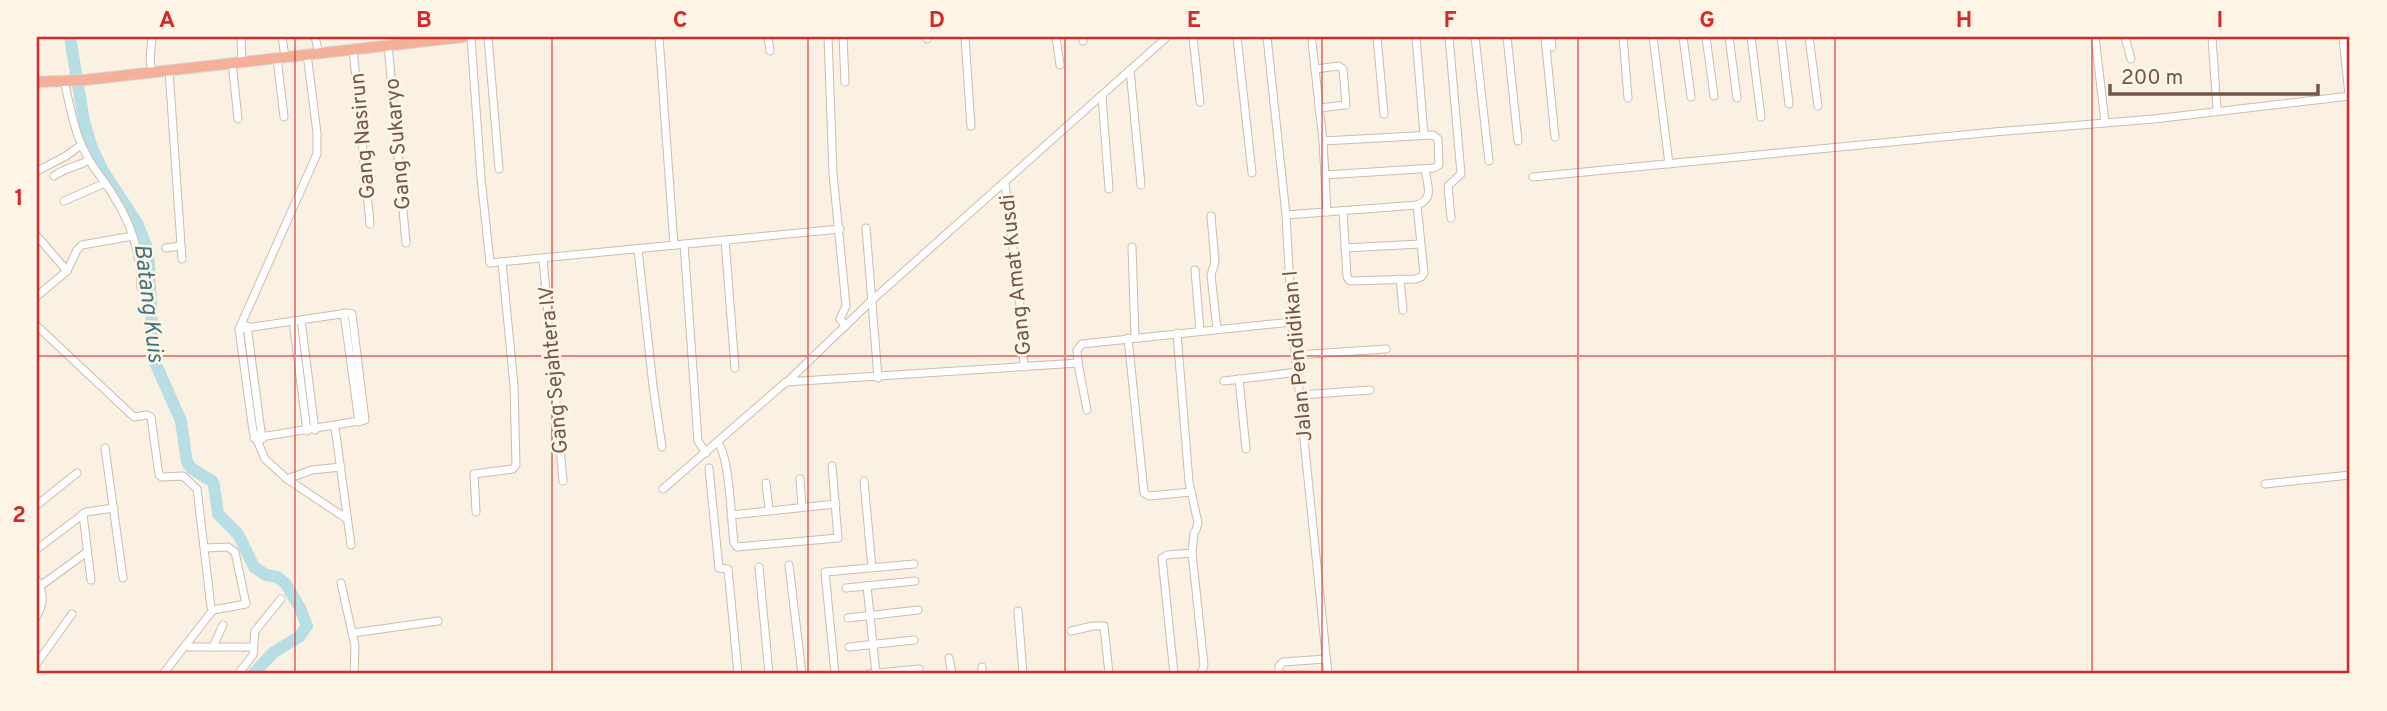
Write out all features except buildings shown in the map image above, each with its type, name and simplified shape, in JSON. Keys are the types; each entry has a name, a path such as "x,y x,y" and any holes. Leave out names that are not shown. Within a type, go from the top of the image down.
{"highway":[{"path":"37,82 169,71 319,53 385,42 463,37"}],"street":[{"path":"152,37 152,72"},
{"path":"238,118 237,63 241,37"},
{"path":"282,37 284,117"},
{"path":"315,37 319,53"},
{"path":"471,37 490,263 840,229"},
{"path":"488,37 499,169"},
{"path":"659,37 674,244"},
{"path":"768,37 770,51"},
{"path":"828,37 833,173 846,306 843,323"},
{"path":"843,37 845,82"},
{"path":"965,37 971,126"},
{"path":"1056,37 1060,65"},
{"path":"663,489 786,382 843,323 1005,183 1167,37"},
{"path":"1193,37 1200,102"},
{"path":"1237,37 1252,173"},
{"name":"Jalan Pendidikan I","path":"1267,37 1286,215 1292,322 1328,674"},
{"path":"1377,37 1384,114"},
{"path":"1416,37 1424,135"},
{"path":"1449,37 1461,174 1448,186 1451,218"},
{"path":"1475,37 1489,161"},
{"path":"1507,37 1518,141"},
{"path":"1545,37 1555,137"},
{"path":"1551,37 1552,47"},
{"path":"1623,37 1628,98"},
{"path":"1653,37 1669,164"},
{"path":"1683,37 1691,97"},
{"path":"1706,37 1714,96"},
{"path":"1729,37 1737,98"},
{"path":"1751,37 1761,117"},
{"path":"1781,37 1789,104"},
{"path":"1809,37 1818,106"},
{"path":"2095,37 2105,122"},
{"path":"2125,37 2131,59"},
{"path":"2212,37 2217,110"},
{"path":"1534,177 2154,119 2349,96 2348,64 2343,37"},
{"name":"Gang Sukaryo","path":"385,42 406,243"},
{"path":"1312,42 1323,141 1327,212"},
{"name":"Gang Nasirun","path":"353,48 370,224"},
{"path":"307,54 317,154 250,302 243,326 246,386 262,454 271,467 347,519"},
{"path":"1315,69 1339,66 1343,69 1346,105 1319,108"},
{"path":"1130,70 1141,184"},
{"path":"169,71 182,259"},
{"path":"68,81 81,145 115,197 133,236 141,264 141,288"},
{"path":"1102,96 1109,189"},
{"path":"1323,141 1424,135 1437,137 1440,161 1438,167 1425,169 1325,175"},
{"path":"37,171 81,145"},
{"path":"54,176 67,167 77,167 89,160"},
{"path":"1286,215 1425,203 1429,196 1425,169"},
{"path":"64,201 105,183"},
{"name":"Gang Amat Kusdi","path":"1005,183 1021,314 1024,367"},
{"path":"1343,211 1347,277 1350,281 1418,278 1423,275 1417,205"},
{"path":"1211,216 1215,262 1211,275 1217,329"},
{"path":"866,228 878,378"},
{"path":"37,236 67,271"},
{"path":"37,296 67,271 82,245 133,236"},
{"path":"725,240 735,368"},
{"path":"684,244 699,443 705,452"},
{"path":"1345,248 1420,244"},
{"path":"166,248 180,246"},
{"path":"1132,247 1131,338 1144,493 1149,496 1191,492"},
{"path":"638,249 662,447"},
{"name":"Gang Sejahtera IV","path":"544,259 563,481"},
{"path":"476,512 474,474 513,469 516,465 514,386 502,262"},
{"path":"1195,270 1200,331"},
{"path":"1400,279 1403,310"},
{"path":"243,326 344,313 355,368 359,422 258,438"},
{"path":"297,320 311,430"},
{"path":"1087,410 1078,363 1077,349 1080,344 1292,322"},
{"path":"37,326 134,417 151,417 159,475 183,476 197,489 213,610"},
{"path":"243,326 256,385 258,438"},
{"path":"1177,333 1191,492 1198,523 1192,553 1204,665 1201,674"},
{"path":"1296,355 1386,349"},
{"path":"786,382 1078,363"},
{"path":"1224,381 1298,372"},
{"path":"1239,379 1247,449"},
{"path":"246,386 256,385"},
{"path":"1300,395 1370,390"},
{"path":"335,427 351,545"},
{"path":"718,443 725,462 734,543 737,547 836,539 839,535 832,466"},
{"path":"106,448 123,578"},
{"path":"287,479 312,470 341,467"},
{"path":"709,468 719,568 728,569 738,674"},
{"path":"37,505 76,473"},
{"path":"2264,484 2350,475"},
{"path":"800,479 802,507"},
{"path":"864,481 872,568"},
{"path":"766,483 769,510"},
{"path":"731,515 836,504"},
{"path":"37,549 83,514 114,508"},
{"path":"83,514 92,580"},
{"path":"163,674 213,610 243,606 246,603 235,552 228,547 205,548"},
{"path":"38,582 43,584 87,552"},
{"path":"1174,674 1162,558 1167,555 1192,553"},
{"path":"835,674 825,572 914,564"},
{"path":"789,565 802,674"},
{"path":"759,567 769,674"},
{"path":"846,588 915,581"},
{"path":"37,616 43,605 43,594 38,582"},
{"path":"341,583 353,633 354,674"},
{"path":"867,586 876,674"},
{"path":"239,674 253,655 255,631 281,599"},
{"path":"848,618 918,610"},
{"path":"1018,611 1023,674"},
{"path":"37,663 72,614"},
{"path":"353,633 438,621"},
{"path":"214,647 223,625"},
{"path":"1071,631 1104,626 1110,674"},
{"path":"849,647 914,640"},
{"path":"188,647 253,647"},
{"path":"949,658 951,674"},
{"path":"1279,674 1279,666 1283,662 1326,659"},
{"path":"868,674 919,669"}],"waterway":[{"name":"Batang Kuis","path":"70,37 84,121 92,148 103,171 137,223 148,250 154,360 181,421 187,462 192,469 212,481 218,514 238,534 254,567 286,584 307,626 299,637 274,652 253,674"}]}
